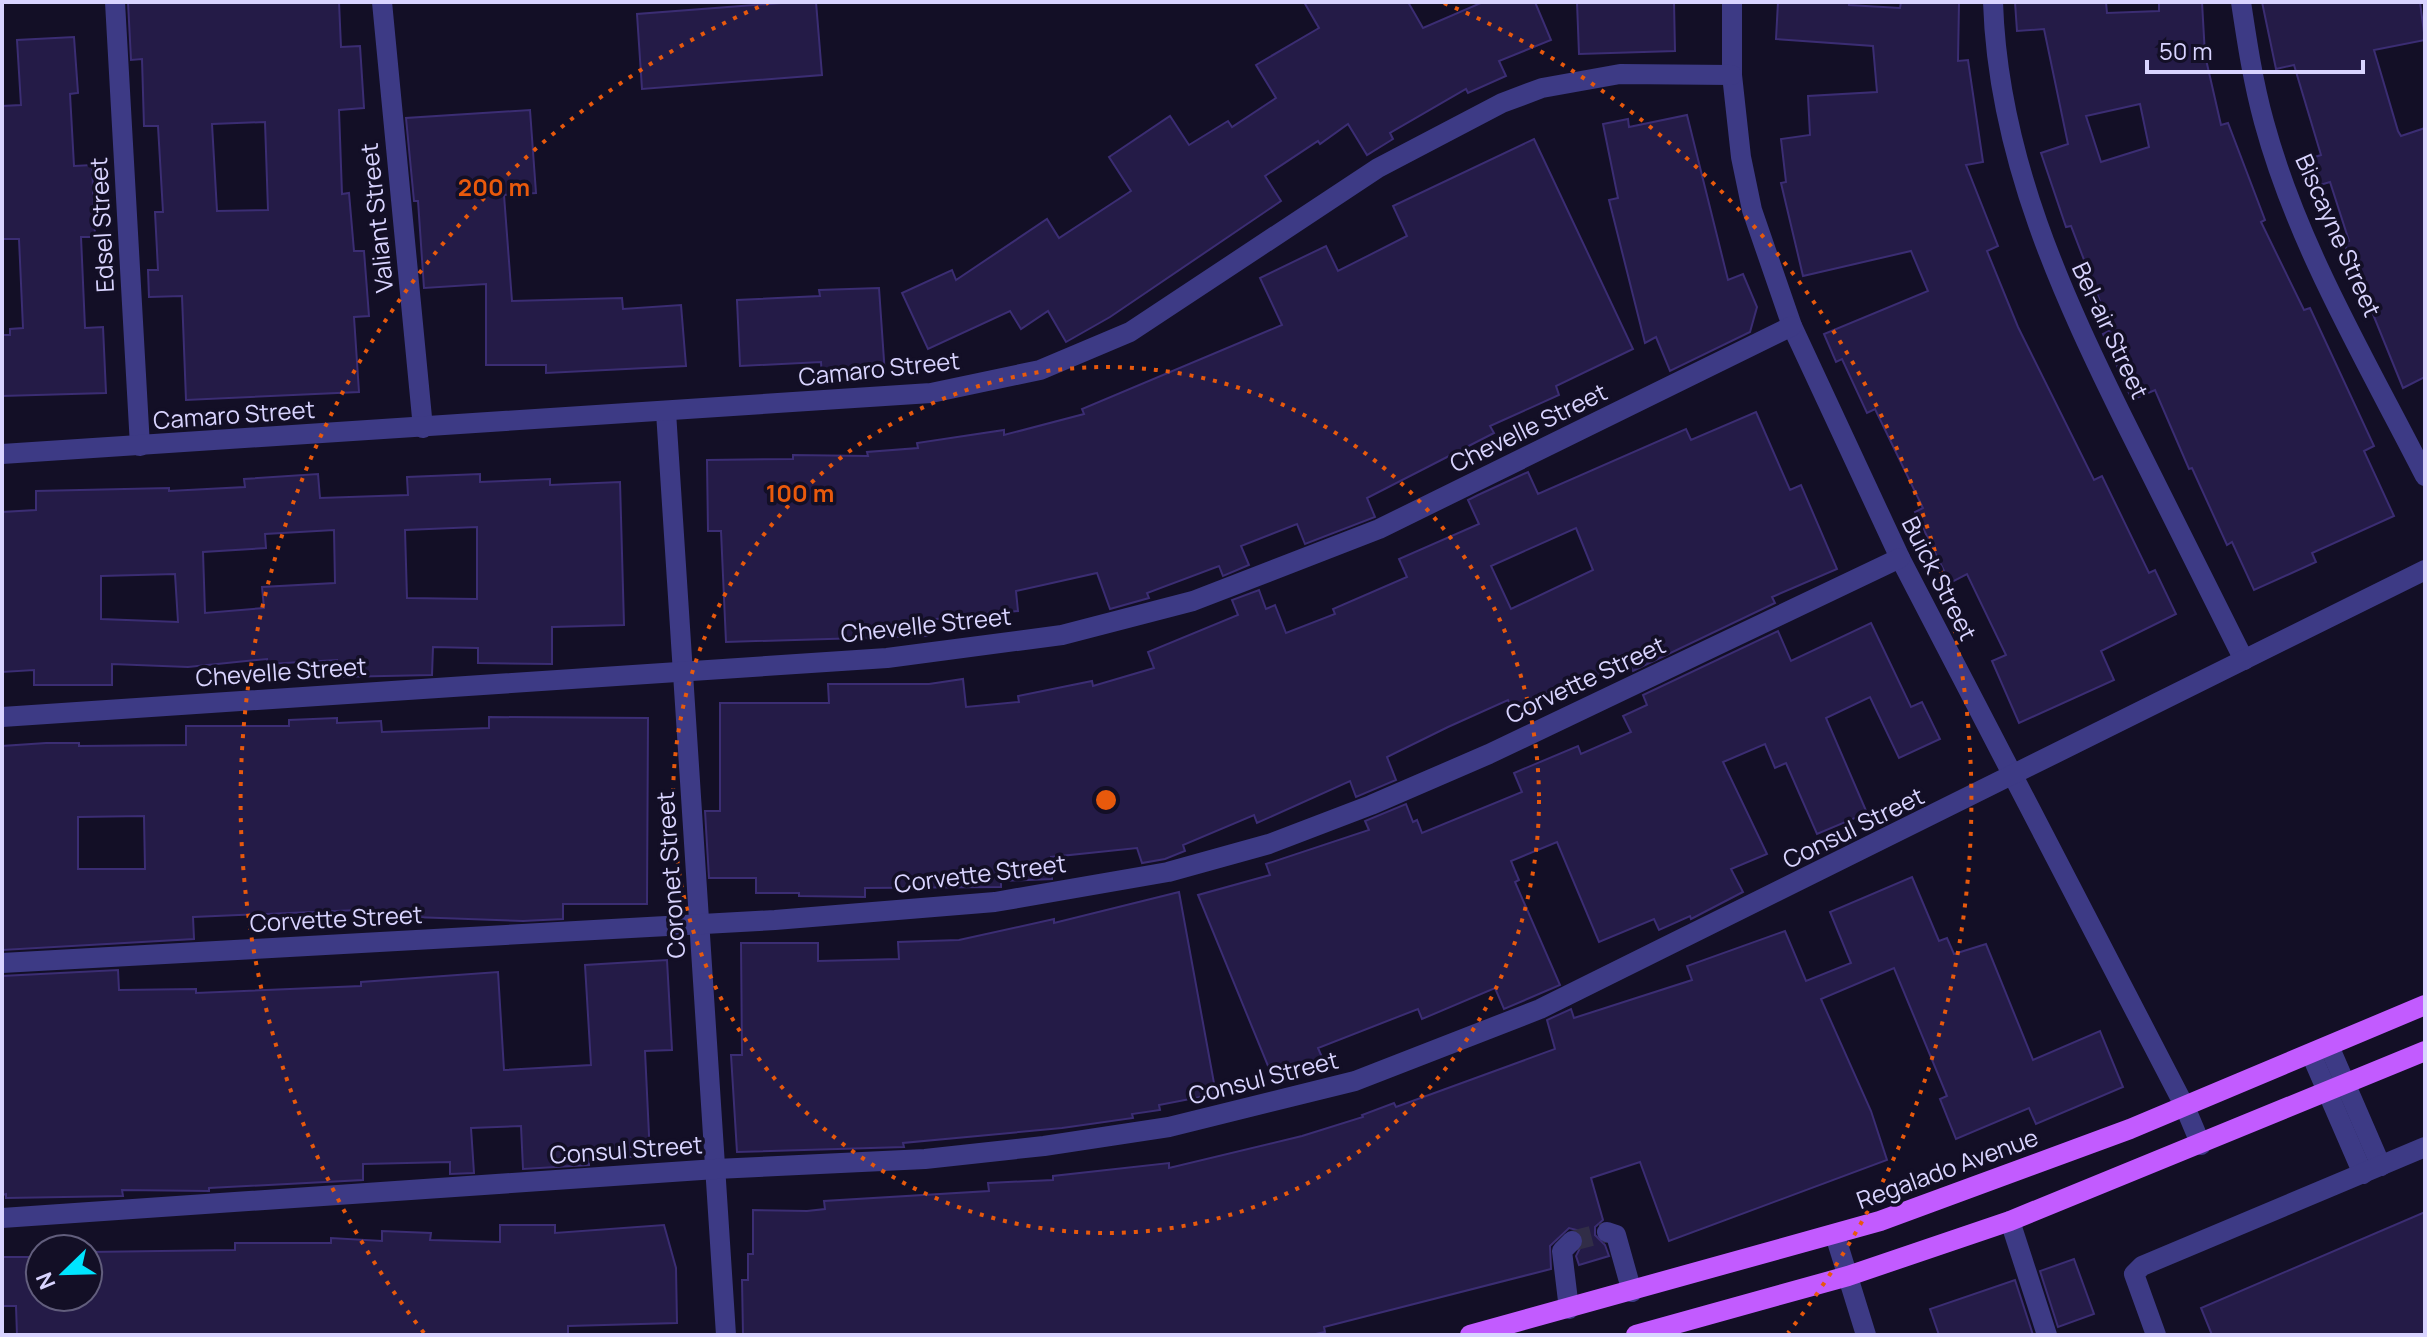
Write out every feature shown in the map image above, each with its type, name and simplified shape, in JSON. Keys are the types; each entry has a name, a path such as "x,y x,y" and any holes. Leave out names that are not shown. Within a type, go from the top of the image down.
{"main road":[{"name":"Regalado Avenue","path":"1470,1335 1835,1235 2185,1107 2425,1005"},
{"path":"1636,1335 1680,1329 2010,1221 2425,1051"}],"street":[{"name":"Edsel Street","path":"115,2 140,446"},
{"name":"Valiant Street","path":"382,2 423,428"},
{"name":"Buick Street","path":"1732,2 1732,75 1752,210 1792,326 1900,558 2185,1107 2201,1145"},
{"name":"Bel-air Street","path":"1993,2 2008,121 2044,249 2070,311 2244,660"},
{"name":"Biscayne Street","path":"2241,2 2264,123 2287,189 2314,256 2425,476"},
{"name":"Camaro Street","path":"2,454 931,393 1040,370 1130,332 1378,168 1502,103 1542,88 1620,74 1732,75"},
{"name":"Chevelle Street","path":"2,717 683,669 887,658 1062,635 1193,601 1379,529 1792,326"},
{"name":"Coronet Street","path":"666,412 726,1335"},
{"name":"Corvette Street","path":"2,963 700,924 995,902 1168,872 1269,844 1489,754 1900,558"},
{"name":"Consul Street","path":"2,1218 716,1169 925,1159 1044,1146 1182,1124 1355,1081 1457,1044 1551,1004 2425,570"},
{"path":"2320,1050 2372,1170"},
{"path":"2156,1335 2135,1286 2134,1274 2142,1266 2425,1147"},
{"path":"2010,1221 2047,1335"},
{"path":"1607,1232 1616,1235 1632,1292"},
{"path":"1835,1235 1866,1335"},
{"path":"1569,1309 1562,1251 1572,1241"}],"building":[{"path":"128,2 339,2 341,47 360,46 364,108 339,110 342,194 349,193 354,251 364,251 369,316 354,317 359,392 186,400 182,296 149,297 148,270 158,270 155,212 163,212 158,126 144,126 142,59 131,60","holes":["265,122 268,210 217,211 212,124"]},
{"path":"816,2 822,75 642,89 637,14"},
{"path":"1304,2 1408,2 1423,28 1483,2 1535,2 1551,40 1499,61 1506,76 1468,93 1466,89 1390,133 1393,139 1367,155 1348,124 1320,144 1318,141 1265,176 1281,201 1110,317 1066,342 1048,311 1021,329 1010,311 928,349 902,293 952,270 956,280 1047,219 1059,238 1131,191 1109,157 1170,116 1189,145 1228,121 1232,127 1276,98 1256,65 1319,28"},
{"path":"1577,2 1674,2 1675,51 1579,54"},
{"path":"1778,2 1849,2 1849,5 1900,8 1901,2 1959,2 1958,61 1968,60 1983,162 1966,165 1998,246 1987,251 2018,327 2094,480 2102,476 2149,573 2155,570 2176,614 2101,651 2114,680 2019,723 1992,661 2006,655 1967,574 1950,583 1915,512 1923,508 1875,409 1867,413 1842,359 1836,362 1824,334 1928,291 1911,251 1803,276 1781,183 1786,182 1781,139 1810,135 1808,96 1877,92 1873,46 1776,39"},
{"path":"2015,2 2106,2 2107,13 2159,11 2159,2 2202,2 2205,55 2221,125 2228,123 2265,220 2261,222 2304,310 2310,308 2374,446 2364,451 2394,516 2312,553 2316,562 2254,590 2232,542 2227,545 2192,468 2189,469 2155,390 2132,400 2103,334 2111,330 2071,226 2066,227 2041,153 2068,144 2044,29 2017,31","holes":["2140,104 2149,147 2101,162 2086,116"]},
{"path":"2262,2 2420,2 2425,40 2374,50 2401,136 2425,128 2425,377 2403,388 2344,243 2349,241 2330,182 2310,188 2302,161 2321,155 2294,65 2276,69"},
{"path":"74,37 78,93 70,94 74,166 92,165 95,237 81,237 85,328 103,327 106,393 2,396 2,335 10,335 10,329 23,328 19,239 2,239 2,106 21,105 17,40"},
{"path":"530,110 536,193 504,195 512,301 622,298 623,309 681,305 686,366 546,373 546,365 486,365 486,284 424,288 418,201 414,201 406,118"},
{"path":"1687,115 1728,280 1743,274 1757,307 1750,332 1670,371 1656,337 1645,343 1609,200 1618,198 1603,124 1628,119 1629,127"},
{"path":"1534,139 1633,349 1556,386 1559,395 1490,426 1494,433 1367,498 1375,517 1305,544 1297,524 1241,546 1249,565 1223,576 1219,566 1147,593 1149,598 1110,609 1097,573 1016,591 1018,611 926,620 927,636 726,642 721,531 708,531 707,460 793,459 793,455 868,456 867,452 918,448 917,443 1004,430 1004,435 1084,414 1082,409 1282,325 1260,278 1326,246 1338,271 1407,236 1393,206"},
{"path":"879,288 885,375 822,379 821,362 740,366 737,300 820,296 819,290"},
{"path":"1756,412 1790,490 1801,485 1837,569 1772,597 1775,603 1633,671 1629,664 1574,689 1571,682 1512,709 1508,700 1448,727 1387,757 1396,780 1356,797 1350,781 1257,823 1254,815 1183,845 1185,851 1165,859 1142,863 1137,848 1051,857 1052,879 1001,881 1001,887 865,888 865,897 756,893 756,878 709,878 705,811 720,811 720,703 829,703 828,684 929,684 963,679 966,707 1019,702 1018,696 1092,681 1093,686 1154,668 1148,652 1238,615 1232,600 1259,590 1266,609 1275,605 1286,633 1335,614 1333,609 1407,577 1399,559 1479,524 1468,500 1528,472 1538,494 1686,429 1691,440","holes":["1576,528 1593,570 1511,609 1491,566"]},
{"path":"318,474 320,498 408,495 407,477 480,474 480,482 550,479 550,485 620,482 624,625 552,627 552,664 478,663 478,648 433,647 432,675 337,677 337,660 267,664 267,659 188,667 112,664 112,685 34,685 34,670 2,672 2,512 36,510 36,491 169,488 169,491 245,487 244,479","holes":["477,527 477,599 407,598 405,530","334,530 335,583 262,587 264,608 205,613 203,552 266,548 265,534","175,574 178,622 101,619 101,576"]},
{"path":"1871,623 1911,707 1922,702 1940,739 1899,758 1870,697 1826,718 1867,813 1817,834 1786,763 1775,768 1765,744 1723,762 1767,854 1731,869 1743,892 1691,919 1690,916 1659,930 1654,919 1599,942 1557,842 1511,861 1519,880 1515,882 1560,985 1504,1009 1495,988 1422,1019 1418,1009 1318,1048 1324,1062 1275,1083 1198,895 1270,875 1266,864 1369,830 1365,821 1406,804 1413,822 1417,820 1422,833 1522,792 1514,773 1578,746 1581,754 1631,732 1623,716 1647,705 1643,695 1778,631 1791,661"},
{"path":"489,717 648,718 647,904 563,904 563,919 523,921 358,915 358,910 193,917 194,939 2,950 2,746 46,743 79,743 79,746 186,745 186,726 289,726 289,720 337,718 337,723 381,721 382,732 489,728","holes":["144,816 145,869 78,869 78,817"]},
{"path":"1912,877 1939,941 1947,938 1954,954 1986,944 2033,1060 2100,1031 2123,1087 2036,1124 2029,1108 1956,1139 1940,1099 1947,1096 1894,968 1821,999 1871,1111 1887,1160 1669,1241 1640,1162 1591,1178 1603,1220 1595,1227 1595,1235 1605,1245 1609,1256 1579,1265 1576,1256 1585,1238 1581,1231 1569,1228 1550,1246 1551,1269 1324,1327 1325,1332 1311,1335 743,1334 742,1280 748,1280 748,1254 753,1254 753,1210 807,1211 825,1209 824,1201 989,1191 988,1183 1053,1180 1053,1176 1169,1163 1169,1168 1302,1136 1363,1117 1394,1103 1396,1107 1555,1049 1547,1020 1571,1009 1574,1018 1692,980 1687,966 1785,931 1806,981 1851,963 1830,912"},
{"path":"1179,892 1216,1094 1159,1105 1160,1110 1132,1114 1133,1118 1062,1128 903,1143 904,1147 737,1152 731,1055 742,1055 741,943 818,943 818,961 899,959 898,942 959,940 1054,919 1054,923"},
{"path":"667,960 672,1050 645,1051 650,1156 589,1159 589,1165 523,1169 521,1126 471,1128 474,1173 450,1174 450,1162 363,1164 363,1180 209,1188 209,1191 122,1190 123,1196 6,1198 6,1194 2,1195 2,976 118,970 119,990 196,989 196,993 361,986 361,982 498,972 504,1070 591,1065 585,965"},
{"path":"2425,1212 2425,1335 2212,1335 2201,1308"},
{"path":"500,1225 555,1225 555,1233 664,1225 676,1268 677,1323 568,1326 568,1335 17,1335 16,1306 2,1306 2,1257 24,1257 24,1313 104,1313 104,1252 235,1250 235,1243 331,1243 331,1238 382,1241 382,1231 431,1233 430,1240 500,1242"},
{"path":"2074,1259 2094,1314 2058,1327 2040,1271"},
{"path":"2015,1280 2033,1335 1939,1335 1930,1309"}],"tunnel":[{"path":"1572,1241 1607,1232"}]}
